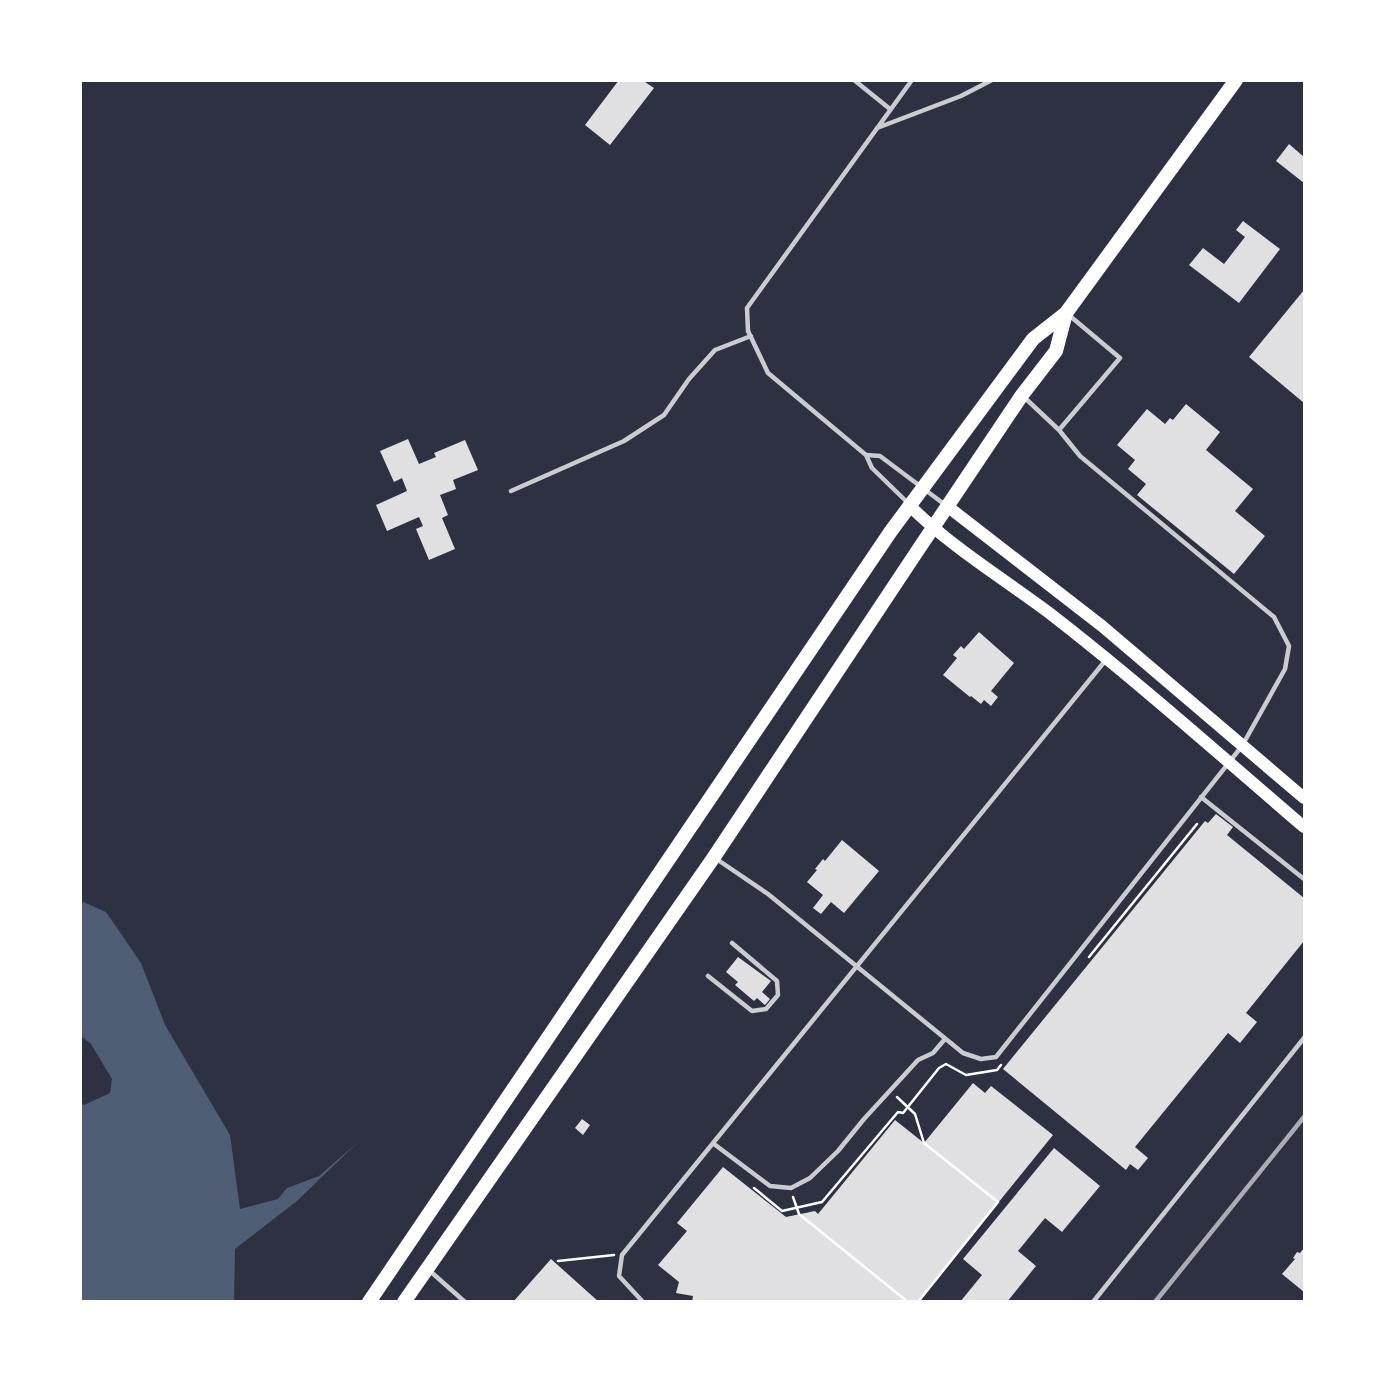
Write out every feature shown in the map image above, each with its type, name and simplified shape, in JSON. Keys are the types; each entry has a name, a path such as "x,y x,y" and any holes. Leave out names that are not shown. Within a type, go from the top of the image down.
{"main road":[{"path":"369,1301 909,505 1033,339 1066,313 1236,80"},
{"path":"404,1301 714,858 932,528 1056,351 1066,313"},
{"path":"909,505 932,528 1048,613 1106,660 1304,827"},
{"path":"947,506 1102,626 1304,797"}],"lane":[{"path":"854,80 890,108"},
{"path":"909,505 872,468 866,455 768,373 751,337 747,308 912,80"},
{"path":"875,129 961,96 992,80"},
{"path":"1059,430 1120,358 1066,313"},
{"path":"511,492 624,441 664,415 689,379 715,350 751,337"},
{"path":"714,858 768,894 963,1053 972,1058 996,1057 1242,746 1285,669 1289,646 1274,617 1080,456 1059,430 1022,396"},
{"path":"866,455 880,456 947,506"},
{"path":"643,1301 619,1276 622,1255 1106,660"},
{"path":"1201,797 1304,879"},
{"path":"708,976 752,1011 766,1009 778,995 777,981 732,943"},
{"path":"1094,1301 1304,1038"},
{"path":"714,1144 770,1186 791,1188 810,1178 838,1151 918,1060 933,1053 945,1039"},
{"path":"427,1268 465,1301"}],"path":[{"path":"890,1091 915,1114 924,1143 998,1202 918,1301"},
{"path":"791,1188 799,1214 908,1301"},
{"path":"558,1261 622,1255"}],"water":[{"path":"81,901 106,912 141,963 165,1025 230,1135 240,1209 278,1199 287,1188 319,1176 358,1142 297,1201 235,1249 234,1301 81,1301 81,1103 84,1105 110,1093 112,1079 91,1044 81,1036"}],"building":[{"path":"619,80 642,80 654,88 610,145 585,125"},
{"path":"1289,144 1304,157 1304,183 1276,161"},
{"path":"1243,221 1280,249 1239,303 1189,265 1203,248 1224,264 1245,237 1236,230"},
{"path":"1304,290 1304,403 1249,357"},
{"path":"1186,404 1220,432 1206,450 1253,489 1235,511 1265,536 1234,574 1137,495 1146,484 1128,469 1135,460 1117,445 1147,409 1165,424 1170,418 1173,420"},
{"path":"408,439 419,464 436,457 434,453 465,440 478,470 453,480 456,489 440,495 448,515 442,518 455,549 429,560 416,529 423,526 419,517 387,531 376,505 407,491 402,478 394,482 380,451"},
{"path":"979,632 1014,663 991,691 998,697 991,706 984,700 981,704 970,697 943,675 957,658 953,655 961,646 964,649"},
{"path":"1216,814 1233,827 1227,835 1304,898 1304,941 1246,1013 1257,1022 1240,1043 1228,1033 1135,1147 1148,1158 1138,1170 1130,1164 1126,1170 1003,1069 1205,821 1208,823"},
{"path":"842,840 879,871 844,913 831,902 821,914 813,908 823,895 807,882 823,859 825,861"},
{"path":"738,957 771,981 762,992 770,999 765,1005 757,998 754,1001 735,985 738,982 726,972"},
{"path":"973,1083 985,1093 991,1086 1053,1135 918,1302 692,1302 693,1296 676,1293 679,1282 658,1265 687,1231 677,1223 723,1167 786,1217 815,1211 818,1214 895,1120 924,1143"},
{"path":"582,1119 590,1125 583,1135 575,1128"},
{"path":"1054,1148 1100,1186 1062,1232 1045,1218 1018,1251 1036,1266 1007,1302 960,1302 982,1275 963,1259"},
{"path":"1304,1248 1304,1292 1282,1274 1295,1259 1293,1258 1297,1252 1300,1253"},
{"path":"551,1259 599,1302 513,1302"}],"railway":[{"path":"1155,1302 1304,1117"}]}
